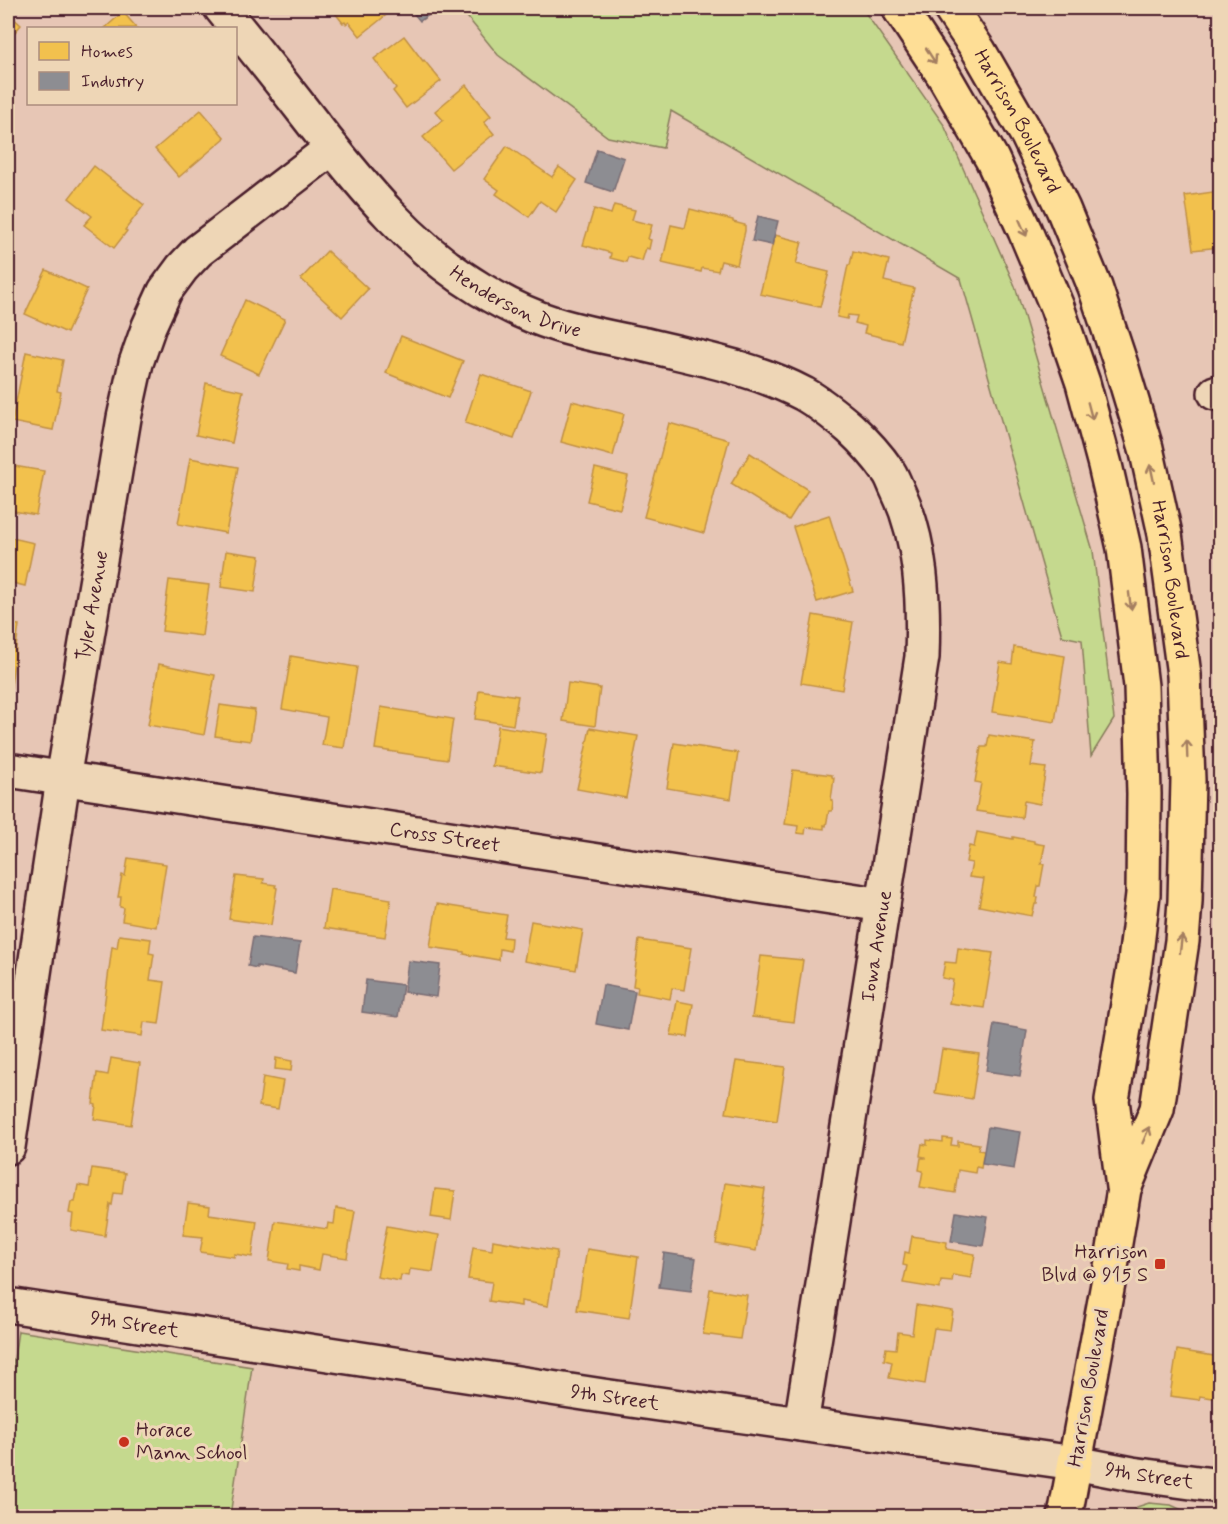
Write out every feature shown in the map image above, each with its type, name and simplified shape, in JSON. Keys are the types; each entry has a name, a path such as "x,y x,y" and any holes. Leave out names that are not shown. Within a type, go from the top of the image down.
{"main road":[{"name":"Harrison Boulevard","path":"899,8 944,76 992,159 1057,307 1083,383 1124,548 1142,686 1144,794 1143,894 1135,962 1112,1100 1124,1189"},
{"name":"Harrison Boulevard","path":"951,8 979,51 1028,136 1063,209 1095,287 1146,448 1165,534 1184,675 1188,780 1182,941 1157,1109 1124,1189 1065,1516"}],"street":[{"name":"Henderson Drive","path":"221,8 236,27"},
{"name":"Henderson Drive","path":"237,28 358,180 388,213 416,241 479,289 514,308 555,324 729,365 805,395 837,417 864,442 889,472"},
{"name":"Tyler Avenue","path":"8,1147 63,778 124,418 136,363 165,291 182,268 198,251 332,147"},
{"name":"Iowa Avenue","path":"801,1424 922,657 921,588 914,541 904,503 889,472"},
{"name":"Cross Street","path":"8,770 883,905"},
{"name":"9th Street","path":"8,1305 1221,1486"}],"green space":[{"path":"460,8 862,8 944,125 1015,286 1093,551 1114,719 1091,756 1082,640 1062,636 961,279 671,111 663,148 608,137 498,55"},
{"name":"Horace Mann School","path":"18,1331 252,1367 230,1516 8,1516 8,1400"},
{"path":"1149,1503 1171,1505 1195,1516 1130,1516 1137,1507"}],"building: Homes":[{"path":"331,8 386,8 390,12 360,36 349,22 343,23"},
{"path":"123,12 136,27 106,27"},
{"path":"8,13 21,25 8,40"},
{"path":"404,36 441,81 406,108 393,91 396,88 374,59"},
{"path":"466,85 491,116 484,122 494,134 451,169 423,137 443,120 435,111"},
{"path":"201,110 225,138 179,177 155,149"},
{"path":"507,146 552,177 559,167 577,180 556,212 540,201 529,217 496,194 499,190 484,179"},
{"path":"94,166 144,205 114,248 84,225 92,216 69,198"},
{"path":"1220,191 1220,247 1193,250 1185,196"},
{"path":"614,205 635,210 632,220 652,225 648,239 651,240 649,249 646,248 642,261 628,257 626,262 610,258 611,253 583,245 594,209 611,214"},
{"path":"690,209 745,225 737,265 721,261 718,271 702,268 701,272 662,263 671,225 685,228"},
{"path":"775,235 802,242 796,264 829,272 820,307 760,294"},
{"path":"327,251 368,289 342,317 301,279"},
{"path":"853,251 889,260 884,281 914,288 901,342 864,333 866,326 855,323 857,316 848,315 847,319 837,317"},
{"path":"46,270 87,289 67,333 25,314"},
{"path":"245,300 285,319 259,374 220,356"},
{"path":"401,336 463,361 448,398 386,373"},
{"path":"26,352 63,360 57,391 61,392 53,430 12,422"},
{"path":"481,374 531,391 514,439 465,423"},
{"path":"206,383 243,391 232,443 196,435"},
{"path":"572,401 624,414 613,456 561,442"},
{"path":"669,423 729,440 704,533 644,517"},
{"path":"750,453 808,490 789,520 731,484"},
{"path":"190,458 238,467 226,533 178,524"},
{"path":"8,465 44,471 36,515 8,510"},
{"path":"595,468 628,476 620,509 587,501"},
{"path":"829,515 853,591 817,602 793,527"},
{"path":"8,537 34,543 25,586 8,582"},
{"path":"226,551 260,556 255,592 221,587"},
{"path":"169,580 209,585 202,636 162,631"},
{"path":"813,615 853,622 842,690 801,683"},
{"path":"8,624 19,625 9,701 8,701"},
{"path":"1014,647 1065,656 1055,722 992,712 1000,662 1012,664"},
{"path":"291,656 357,667 344,748 322,745 327,717 282,709"},
{"path":"159,664 215,675 204,735 148,725"},
{"path":"568,683 600,688 595,726 563,721"},
{"path":"479,690 518,696 513,725 475,719"},
{"path":"220,705 255,710 250,741 215,736"},
{"path":"381,707 453,719 447,760 375,749"},
{"path":"498,726 547,734 541,773 492,766"},
{"path":"590,728 638,736 626,798 577,789"},
{"path":"989,735 1035,742 1031,766 1046,768 1040,804 1024,801 1022,818 976,811 981,783 975,782 981,747 987,747"},
{"path":"674,743 738,753 731,799 667,788"},
{"path":"793,770 832,775 834,778 832,811 829,811 824,829 806,827 805,834 797,833 798,826 785,824"},
{"path":"977,832 1034,841 1034,843 1045,845 1041,864 1044,864 1036,897 1038,897 1037,904 1035,904 1032,916 979,906 984,879 969,877 972,863 966,862 969,846 974,847"},
{"path":"128,858 166,864 156,927 122,921 124,908 120,907 121,897 118,897"},
{"path":"236,876 264,879 263,883 276,885 271,925 229,919"},
{"path":"330,889 391,899 385,937 324,928"},
{"path":"437,904 507,915 503,937 511,938 510,951 500,949 499,960 430,947"},
{"path":"531,921 583,930 576,970 524,961"},
{"path":"119,935 151,939 149,953 154,954 150,980 165,982 159,1024 144,1022 142,1036 101,1030 112,947 117,948"},
{"path":"639,940 691,948 684,990 672,988 670,999 637,993 638,987 633,986"},
{"path":"958,948 993,953 984,1008 949,1003 953,980 942,978 945,962 956,963"},
{"path":"761,956 803,960 794,1022 752,1017"},
{"path":"677,1001 693,1004 688,1037 671,1035"},
{"path":"942,1049 979,1054 972,1099 935,1093"},
{"path":"111,1058 140,1063 131,1125 94,1119 96,1105 93,1104 97,1073 108,1075"},
{"path":"276,1058 292,1061 291,1071 275,1069"},
{"path":"736,1061 785,1067 777,1121 726,1113"},
{"path":"263,1077 283,1081 278,1109 259,1106"},
{"path":"943,1138 952,1139 951,1145 958,1146 958,1141 979,1144 978,1150 984,1151 981,1168 976,1167 975,1173 958,1170 955,1193 920,1187 923,1171 919,1170 921,1158 925,1158 920,1156 922,1144 927,1145 927,1140 943,1142"},
{"path":"92,1168 125,1173 122,1194 114,1193 112,1205 110,1204 105,1236 71,1230 73,1214 69,1213 71,1202 75,1202 78,1185 89,1187"},
{"path":"725,1183 765,1189 756,1251 716,1244"},
{"path":"435,1189 455,1191 451,1220 431,1217"},
{"path":"188,1203 210,1206 209,1214 257,1221 252,1257 200,1252 203,1237 183,1235"},
{"path":"336,1208 355,1211 347,1258 322,1254 319,1270 299,1266 299,1271 287,1269 288,1264 269,1261 275,1221 327,1229 328,1223 334,1224"},
{"path":"387,1226 439,1235 433,1272 410,1269 409,1276 401,1275 400,1281 377,1277"},
{"path":"912,1236 947,1242 946,1249 975,1254 971,1278 953,1275 952,1282 941,1281 940,1289 903,1283 907,1266 903,1265 905,1252 909,1253"},
{"path":"493,1240 557,1251 548,1306 521,1301 521,1306 489,1301 492,1282 468,1279 473,1247 492,1250"},
{"path":"587,1249 638,1257 629,1318 577,1310"},
{"path":"710,1289 747,1295 740,1339 703,1334"},
{"path":"916,1305 953,1311 950,1330 934,1328 925,1384 889,1378 892,1362 884,1360 886,1348 896,1349 898,1332 912,1334"},
{"path":"1177,1350 1220,1357 1218,1399 1200,1396 1199,1400 1170,1396"}],"building: Industry":[{"path":"409,8 439,8 420,21"},
{"path":"597,149 624,158 613,192 586,183"},
{"path":"758,216 778,221 772,245 752,241"},
{"path":"253,937 300,943 295,973 248,966"},
{"path":"408,961 440,965 436,997 404,992"},
{"path":"366,980 403,985 398,1017 362,1012"},
{"path":"603,985 635,991 628,1030 596,1024"},
{"path":"994,1024 1027,1030 1020,1076 986,1071"},
{"path":"988,1127 1020,1132 1014,1169 982,1164"},
{"path":"956,1212 988,1217 983,1246 951,1241"},
{"path":"664,1253 696,1258 691,1291 659,1287"}],"place":[{"name":"Harrison Blvd @ 915 S","path":"1160,1264"},
{"name":"Horace Mann School","path":"124,1442"}]}
